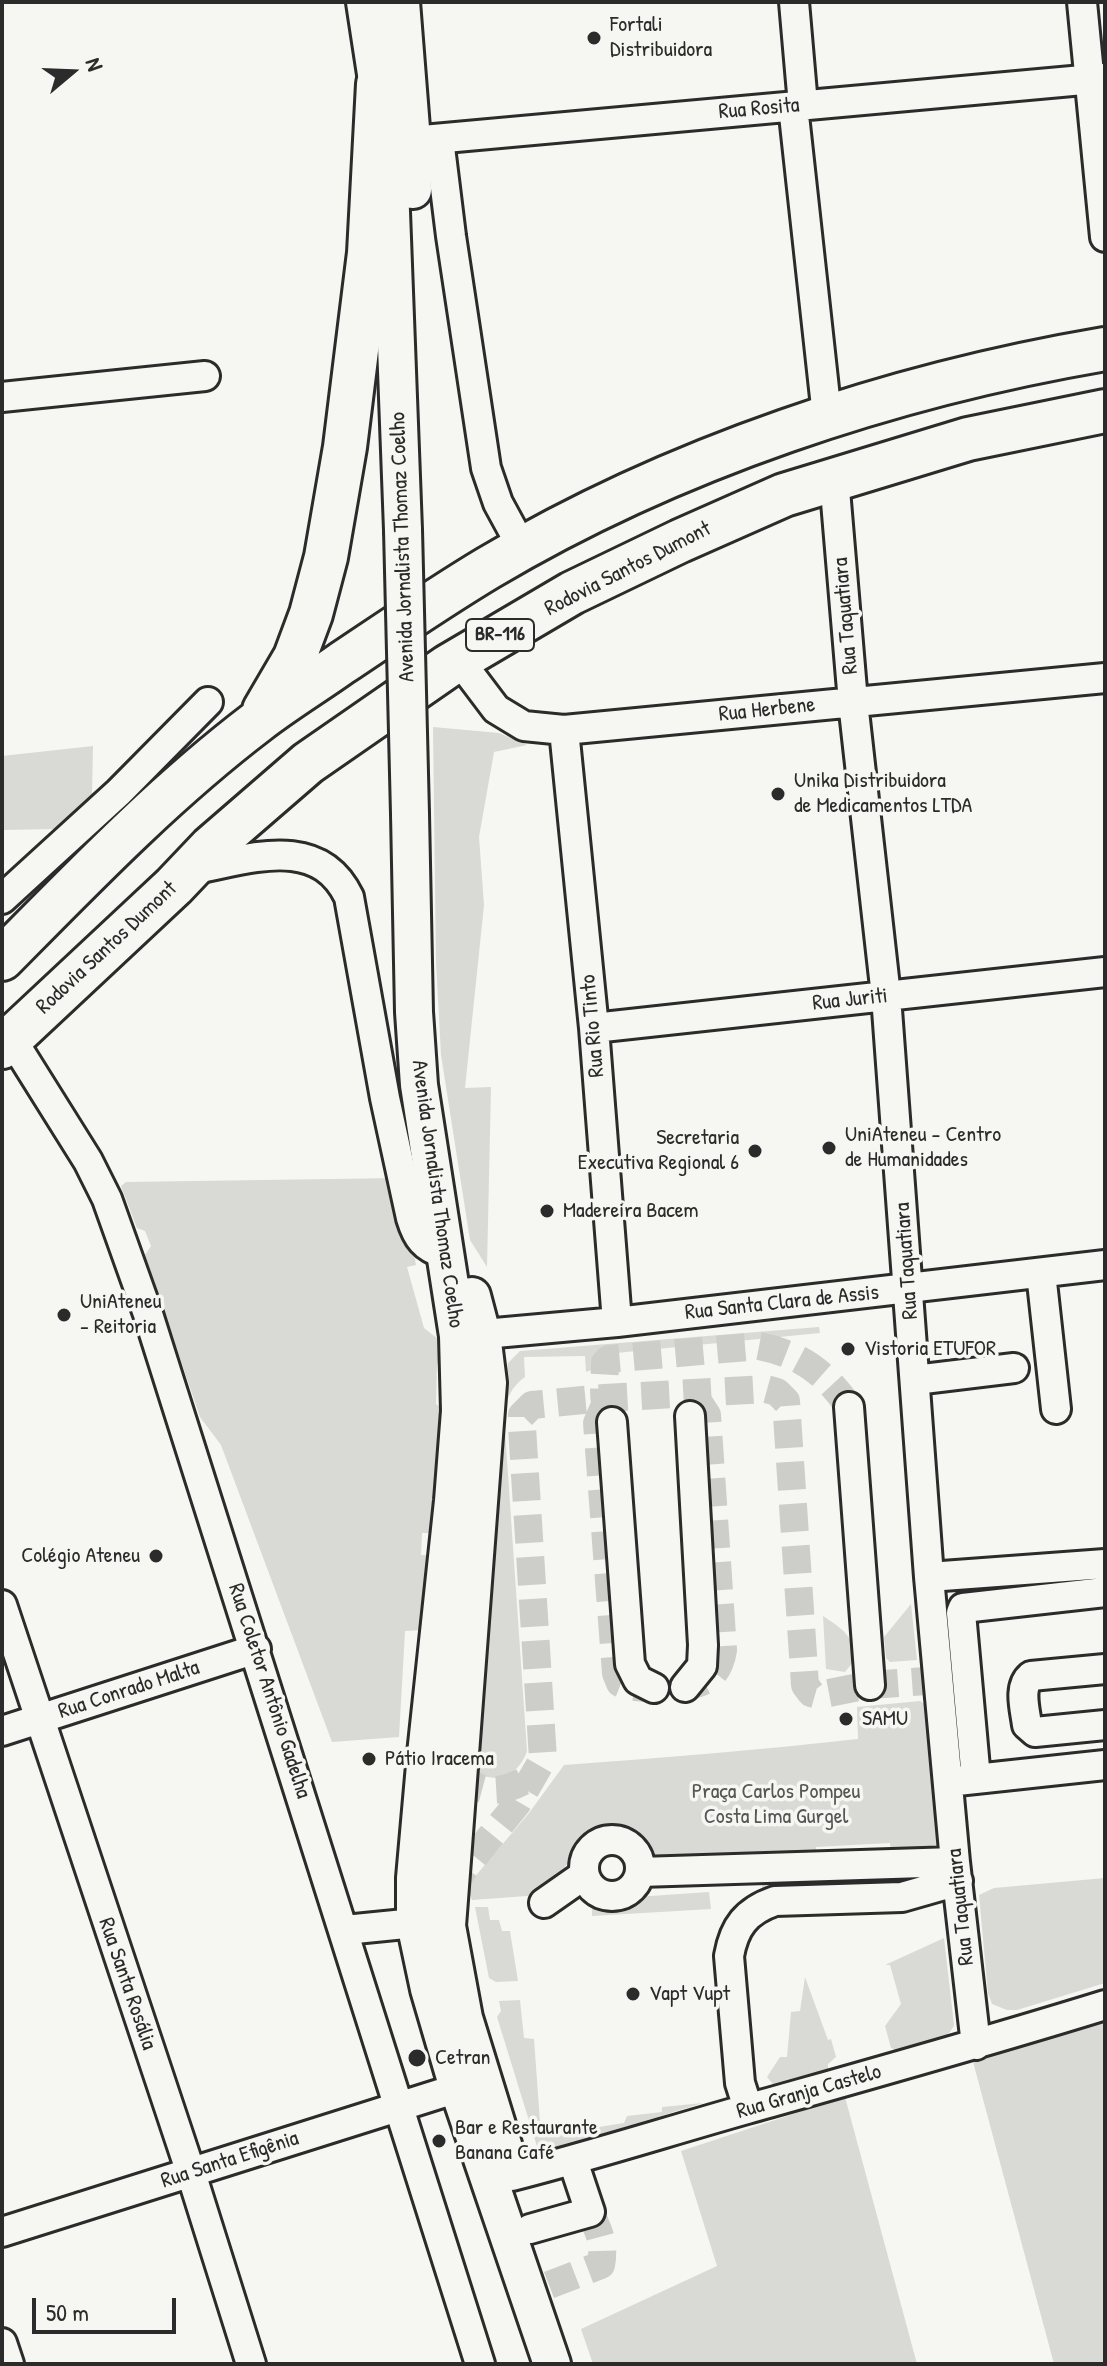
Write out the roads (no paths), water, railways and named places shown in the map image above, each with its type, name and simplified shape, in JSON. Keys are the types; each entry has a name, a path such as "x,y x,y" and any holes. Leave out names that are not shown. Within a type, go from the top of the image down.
{"highway":[{"path":"257,722 295,657 311,614 326,557 345,447 369,253 378,84"},
{"name":"BR-116","path":"2,959 95,865 257,722 490,567 595,512 704,461 827,416 1013,365 1105,349"},
{"name":"Rodovia Santos Dumont","path":"6,1043 211,847 308,763 459,660 572,593 784,495 968,439 1105,411"}],"main road":[{"name":"Avenida Jornalista Thomaz Coelho","path":"365,2 389,159 412,531 417,814 414,1012 418,1070 445,1254 488,1383 447,1926 464,2018 512,2176 575,2364"},
{"name":"Avenida Jornalista Thomaz Coelho","path":"401,2 426,140 412,531"},
{"name":"Avenida Jornalista Thomaz Coelho","path":"417,814 436,1092 466,1275 470,1335 426,1754 415,1878 415,1923 429,1989 458,2088 552,2364"}],"street":[{"path":"794,2 798,106 827,416"},
{"path":"1082,2 1098,78 1105,237"},
{"name":"Rua Rosita","path":"426,140 1098,78"},
{"path":"426,140 486,468 498,503 523,549"},
{"path":"2,397 205,376"},
{"name":"Rua Taquatiara","path":"834,478 853,702 886,996 929,1577 962,1780 957,1872 976,2045"},
{"name":"Rua Herbene","path":"459,660 496,709 524,726 564,730 1105,678"},
{"path":"2,899 119,792 208,702"},
{"name":"Rua Rio Tinto","path":"564,730 594,1028 617,1322"},
{"path":"189,870 272,854 300,856 323,865 342,883 349,897 385,1098 411,1218 416,1236 424,1245 445,1254"},
{"name":"Rua Juriti","path":"594,1028 1105,972"},
{"name":"Rua Coletor Antônio Gadelha","path":"6,1043 88,1161 107,1199 148,1314 256,1649 480,2364"},
{"name":"Rua Santa Clara de Assis","path":"470,1335 617,1322 1105,1265"},
{"path":"1041,1273 1056,1409"},
{"path":"915,1380 1014,1368"},
{"path":"849,1407 870,1685"},
{"path":"690,1416 703,1645 694,1676"},
{"path":"612,1422 630,1664 638,1680 654,1688"},
{"path":"929,1577 1105,1564"},
{"path":"1105,1592 963,1608 961,1613 962,1780 1105,1765"},
{"name":"Rua Santa Rosália","path":"2,1605 191,2173 251,2364"},
{"name":"Rua Conrado Malta","path":"2,1731 256,1649"},
{"path":"1105,1669 1031,1676 1025,1680 1023,1687 1027,1725 1035,1732 1105,1725"},
{"path":"606,1840 624,1842 637,1855 640,1872 632,1890 614,1897 595,1892 584,1875 586,1856 591,1848 606,1840"},
{"path":"640,1872 957,1872"},
{"path":"748,2108 740,2083 729,1956 733,1935 743,1921 759,1907 775,1901 902,1897 957,1872"},
{"path":"544,1903 584,1875"},
{"path":"345,1930 415,1923"},
{"name":"Rua Granja Castelo","path":"512,2176 976,2045 1105,2005"},
{"name":"Rua Santa Efigênia","path":"2,2232 458,2088"},
{"path":"530,2229 590,2212 573,2161"},
{"path":"2,2343 9,2364"}],"tunnel":[{"path":"609,1416 604,1390 605,1363 609,1359 759,1346 787,1354 811,1367 831,1384 849,1407"},
{"path":"448,1889 517,1804 543,1759 522,1427 522,1415 532,1405 766,1389 777,1392 786,1401 805,1685 811,1693 818,1695 870,1685 939,1680"},
{"path":"604,1407 597,1423 616,1673 620,1683 631,1686 676,1687 695,1685 710,1677 723,1650 707,1415 698,1401"},
{"path":"458,1775 478,1787 497,1790 516,1785 536,1774"},
{"path":"549,2285 601,2265 600,2238 590,2212"}],"place":[{"name":"Fortali Distribuidora","path":"594,38"},
{"name":"Unika Distribuidora de Medicamentos LTDA","path":"778,794"},
{"name":"UniAteneu - Centro de Humanidades","path":"829,1148"},
{"name":"Secretaria Executiva Regional 6","path":"755,1151"},
{"name":"Madereira Bacem","path":"547,1211"},
{"name":"UniAteneu - Reitoria","path":"64,1315"},
{"name":"Vistoria ETUFOR","path":"848,1349"},
{"name":"Colégio Ateneu","path":"156,1556"},
{"name":"SAMU","path":"846,1719"},
{"name":"Pátio Iracema","path":"369,1759"},
{"name":"Vapt Vupt","path":"633,1994"},
{"name":"Cetran","path":"417,2058"},
{"name":"Bar e Restaurante Banana Café","path":"439,2141"}],"park label":[{"name":"Praça Carlos Pompeu Costa Lima Gurgel","path":"776,1804"}]}
